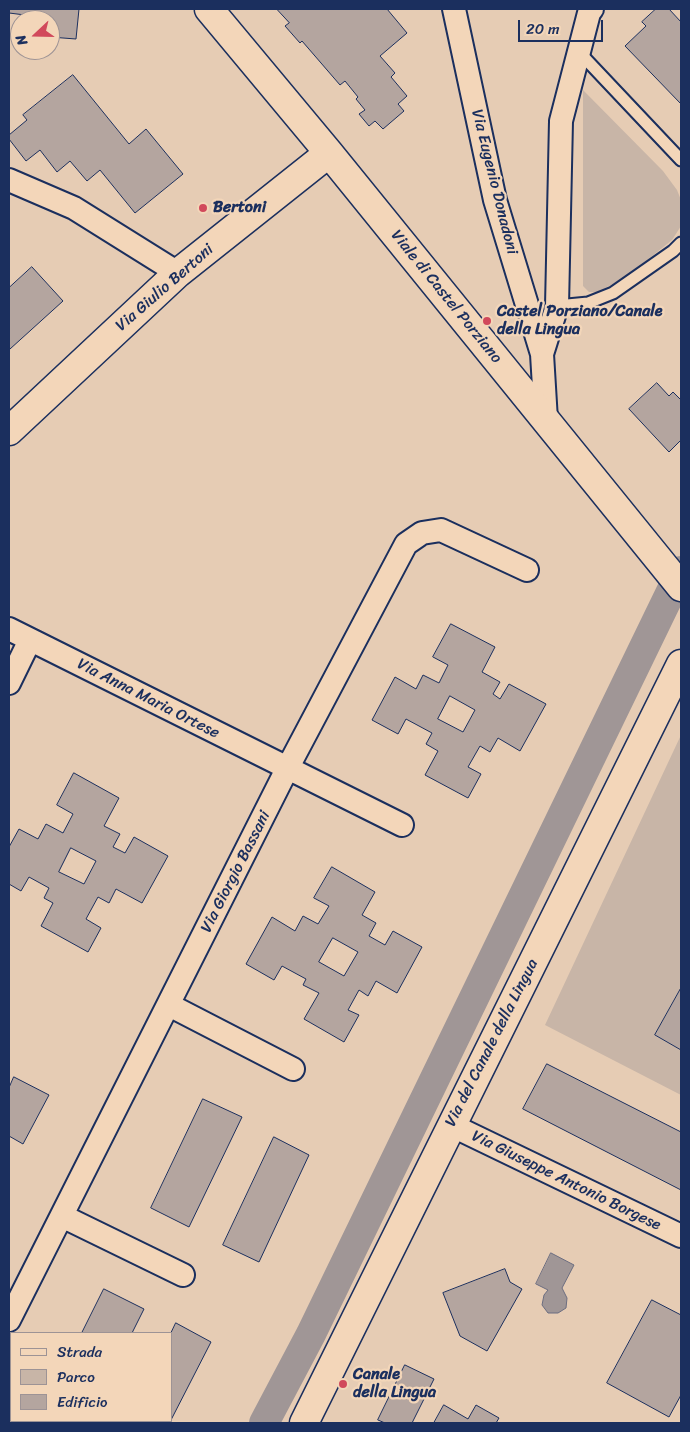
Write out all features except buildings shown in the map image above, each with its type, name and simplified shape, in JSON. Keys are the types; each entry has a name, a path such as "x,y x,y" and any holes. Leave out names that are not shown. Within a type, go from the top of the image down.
{"street":[{"name":"Viale di Castel Porziano","path":"209,9 329,153 681,587"},
{"name":"Via Eugenio Donadoni","path":"454,9 496,200 542,354"},
{"path":"546,420 542,354 557,306 561,121 578,52 589,13 592,9"},
{"name":"Via Giulio Bertoni","path":"9,431 178,273 329,153"},
{"path":"9,180 74,208 178,273"},
{"name":"Via Giorgio Bassani","path":"9,1320 288,769 406,544 422,533 441,530 527,570"},
{"name":"Via Anna Maria Ortese","path":"9,629 402,825"},
{"path":"9,683 30,640"},
{"name":"Via del Canale della Lingua","path":"304,1423 681,664"},
{"path":"168,1005 294,1069"},
{"name":"Via Giuseppe Antonio Borgese","path":"451,1126 681,1236"},
{"path":"62,1216 183,1276"}],"lane":[{"path":"578,52 681,160"},
{"path":"557,306 588,303 613,293 673,252 681,243"}],"green space":[{"path":"583,90 663,171 677,190 681,200 681,226 672,240 613,284 597,292 589,292 583,286"},
{"path":"681,735 681,988 655,1035 681,1050 681,1095 545,1025"}],"shaded area":[{"path":"551,1253 574,1265 562,1288 567,1298 566,1308 558,1313 548,1313 542,1305 544,1295 548,1290 536,1284"}],"waterway":[{"path":"264,1423 311,1334 681,571"}],"place":[{"name":"Bertoni","path":"203,208"},
{"name":"Castel Porziano/Canale della Lingua","path":"487,321"},
{"name":"Canale della Lingua","path":"343,1384"}]}
